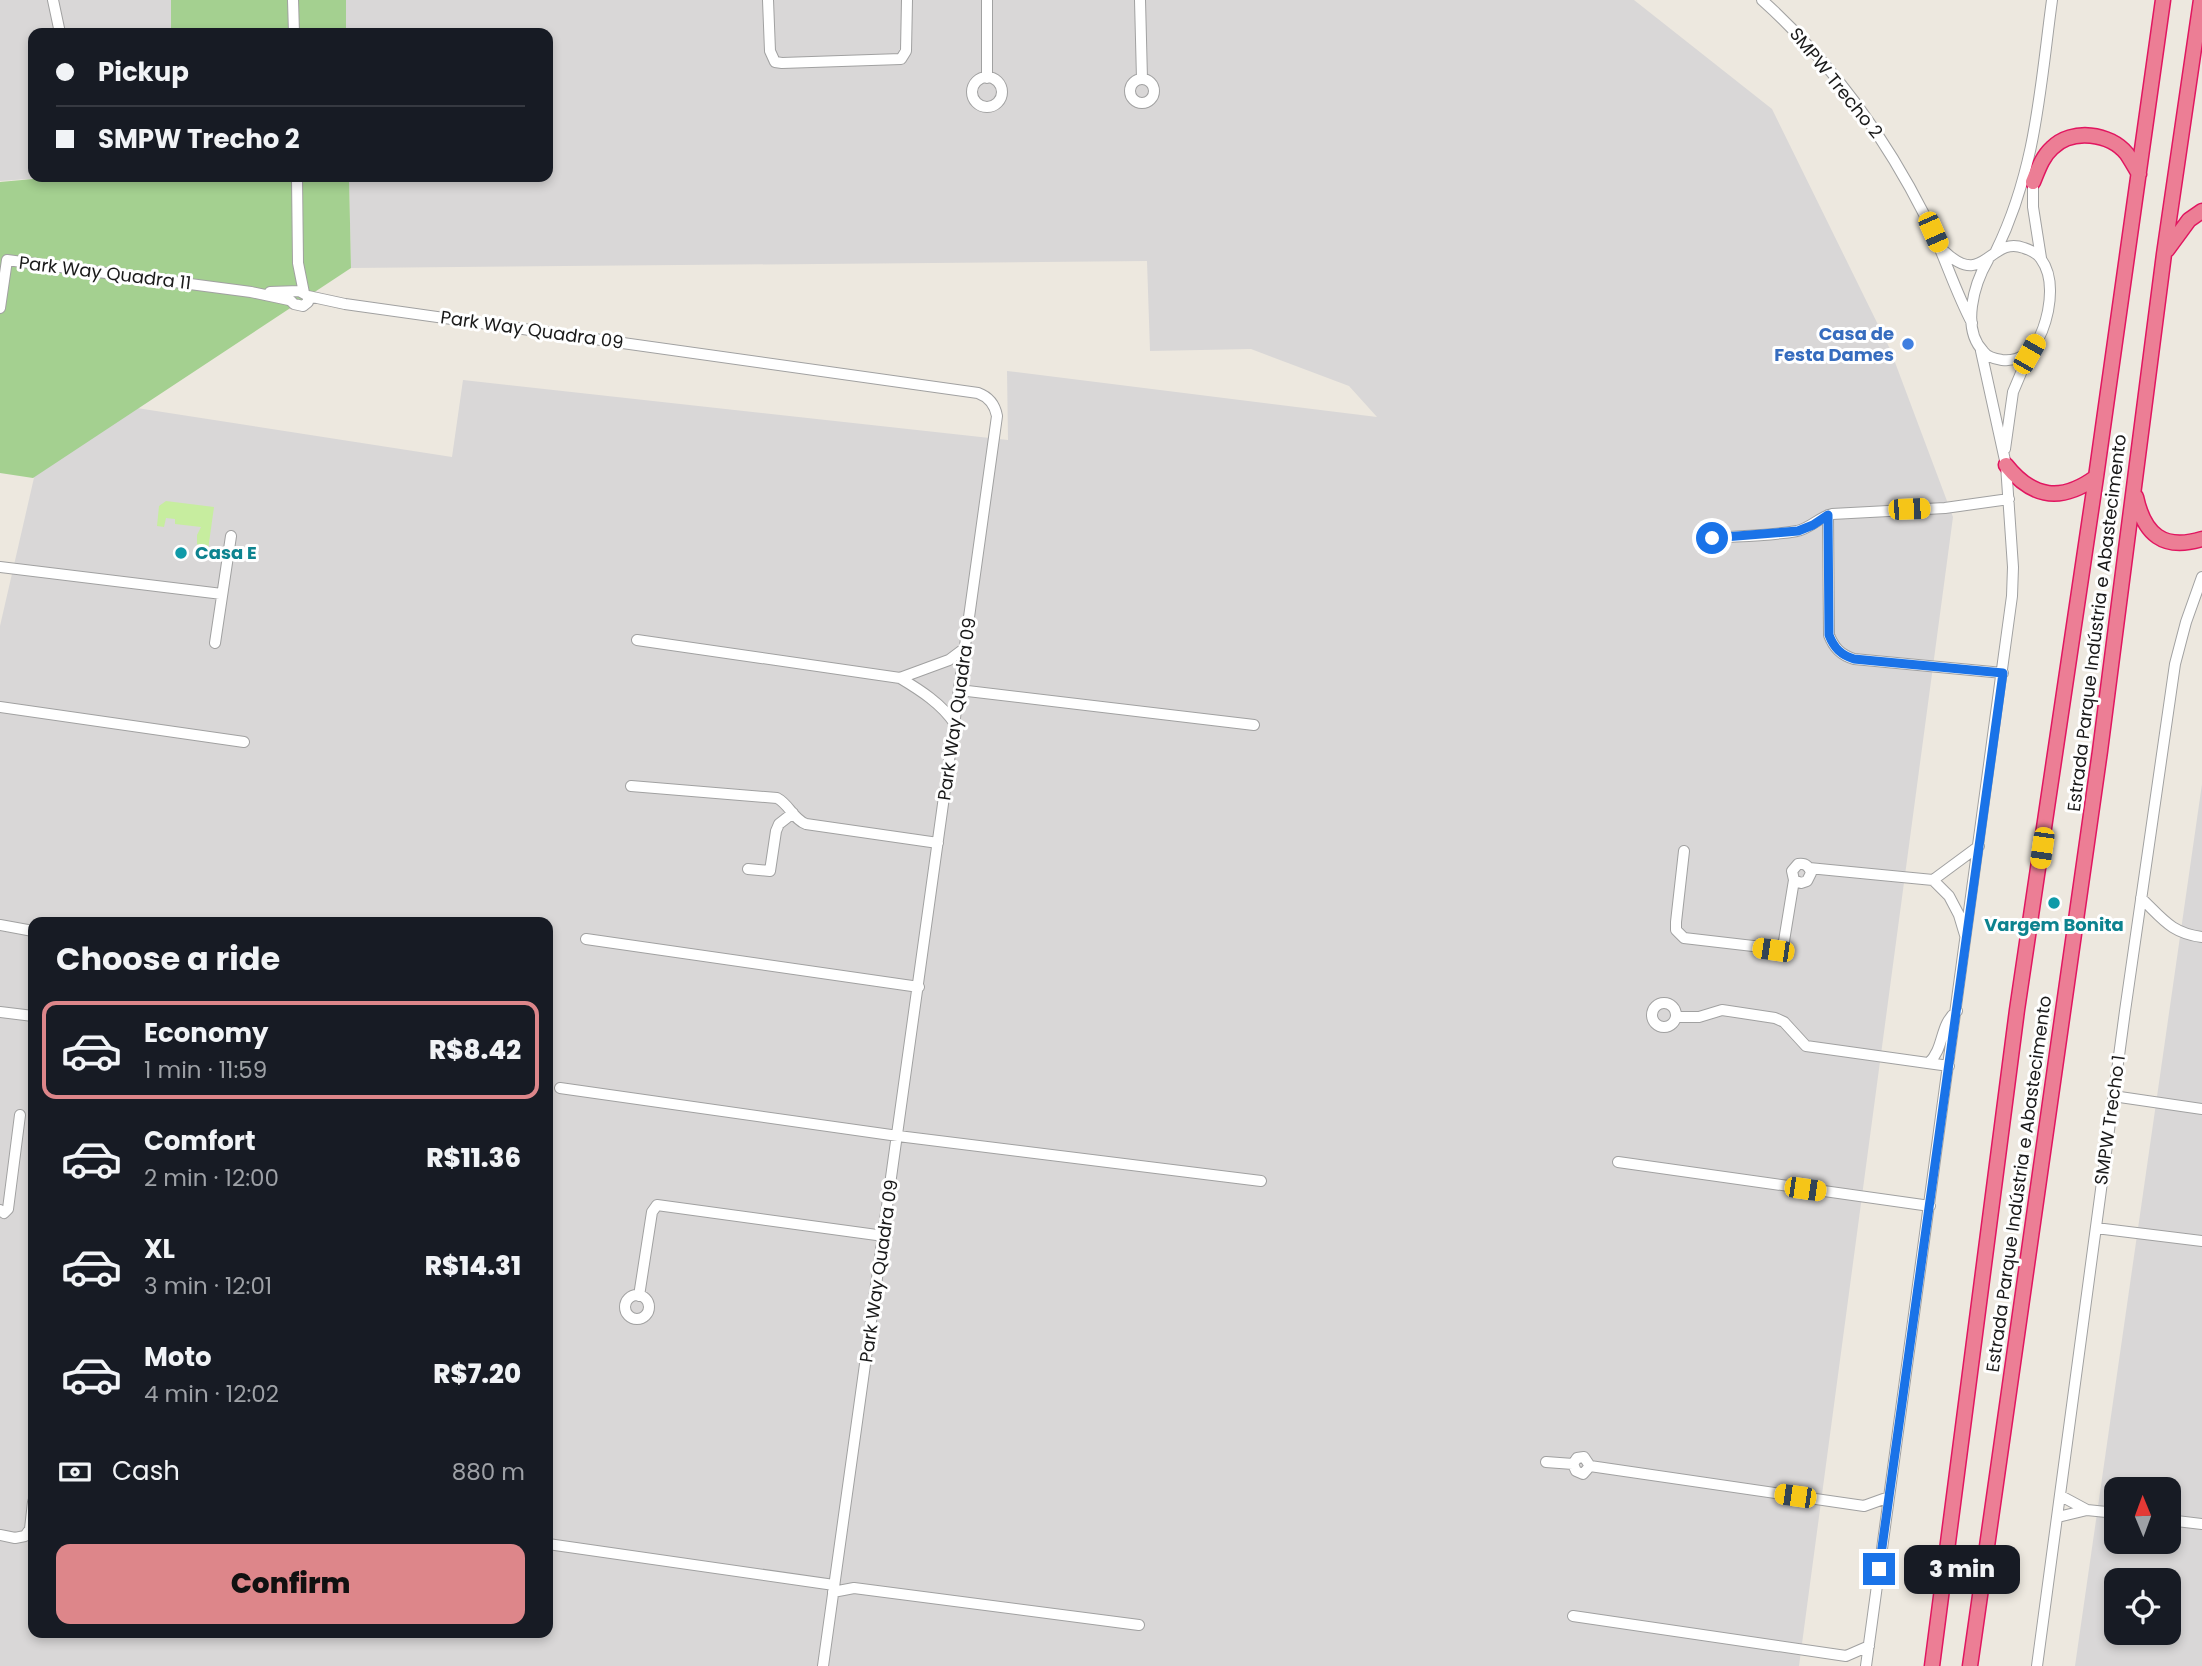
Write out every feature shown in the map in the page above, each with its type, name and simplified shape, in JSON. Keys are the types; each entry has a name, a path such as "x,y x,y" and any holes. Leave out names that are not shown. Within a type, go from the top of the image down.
{"highway":[{"name":"Estrada Parque Indústria e Abastecimento","path":"1932,1666 2017,1010 2163,0"},
{"name":"Estrada Parque Indústria e Abastecimento","path":"1970,1666 2101,751 2164,254 2201,0"},
{"path":"2033,182 2043,159 2053,146 2071,137 2087,135 2105,139 2118,146 2126,153 2138,174"},
{"path":"2164,254 2189,220 2202,211"},
{"path":"2005,461 2032,488 2049,494 2062,495 2075,491 2096,478"},
{"path":"2134,485 2140,515 2155,535 2178,544 2202,539"}],"street":[{"path":"53,0 59,28"},
{"path":"293,0 293,28"},
{"path":"768,0 769,51 775,62 782,63 901,59 906,51 907,0"},
{"path":"987,0 987,78"},
{"path":"1139,0 1142,79"},
{"name":"SMPW Trecho 2","path":"1762,0 1814,51 1887,146 1940,247 1972,323"},
{"path":"1866,1666 2012,596 2005,461 1981,351 1972,323 1972,305 1977,283 2013,216 2032,148 2052,0"},
{"path":"2005,461 2013,392 2042,331 2050,302 2050,283 2041,258 2034,217 2032,148"},
{"path":"296,182 298,263 306,298"},
{"path":"1996,251 2005,246 2016,245 2041,258"},
{"path":"1940,247 1952,259 1961,263 1977,264 1988,260"},
{"name":"Park Way Quadra 11","path":"0,308 7,260 251,292 290,294 298,305 306,298"},
{"path":"290,294 298,263"},
{"name":"Park Way Quadra 09","path":"306,298 982,395 992,403 997,416 823,1666"},
{"path":"1981,351 1990,357 2003,360 2017,359 2029,354"},
{"path":"1712,538 1798,531 1828,515 1945,508 2009,499"},
{"path":"1828,515 1829,635 1838,651 1845,657 1854,659 2003,673"},
{"path":"215,643 231,536"},
{"path":"0,567 222,594"},
{"name":"SMPW Trecho 1","path":"2036,1666 2175,664 2202,578"},
{"path":"637,640 900,678 923,692 955,724"},
{"path":"900,678 927,669 957,655 965,648"},
{"path":"923,692 927,669"},
{"path":"960,690 1254,725"},
{"path":"0,707 244,742"},
{"path":"631,786 777,798 800,821 817,827 939,843"},
{"path":"748,869 770,871 776,831 779,824 793,813"},
{"path":"1933,880 1979,846"},
{"path":"1684,851 1676,930 1684,938 1779,949 1784,941 1794,880 1801,883 1807,881 1811,873 1809,868 1933,880 1954,904 1966,939"},
{"path":"2141,898 2176,931 2202,937"},
{"path":"0,925 28,930"},
{"path":"586,939 919,987"},
{"path":"1676,1017 1699,1017 1722,1010 1775,1018 1784,1022 1806,1045 1949,1066"},
{"path":"1929,1063 1941,1045 1946,1021 1956,1011"},
{"path":"0,1012 28,1015"},
{"path":"560,1088 898,1136 1261,1181"},
{"path":"2113,1096 2202,1108"},
{"path":"0,1210 4,1213 8,1209 20,1115"},
{"path":"1618,1162 1930,1206"},
{"path":"639,1296 652,1212 657,1205 884,1236"},
{"path":"2096,1228 2202,1241"},
{"path":"1546,1462 1573,1464 1580,1457 1587,1459 1590,1466 1867,1506 1886,1517"},
{"path":"2061,1496 2087,1510"},
{"path":"1867,1506 1889,1497"},
{"path":"2058,1517 2087,1510 2104,1512"},
{"path":"2181,1522 2202,1524"},
{"path":"0,1535 15,1538 25,1536 28,1532"},
{"path":"553,1545 1139,1625"},
{"path":"1573,1616 1846,1656 1859,1666"},
{"path":"1846,1656 1869,1646"}],"shaded area":[{"path":"0,0 171,0 171,28 28,28 28,179 0,181"},
{"path":"346,0 1634,0 1772,109 1890,349 1953,517 1799,1666 0,1666 0,626 53,395 452,457 463,380 1008,440 1007,371 1377,417 1349,386 1251,349 1150,351 1147,261 351,268 349,182 553,182 553,28 346,28"},
{"path":"2202,784 2202,1666 2075,1666"}],"green space":[{"path":"171,0 346,0 346,28 171,28"},
{"path":"28,179 28,182 349,182 351,268 33,478 0,473 0,182"},
{"path":"166,501 214,507 208,550 197,544 201,527 175,524 175,519 166,518 164,527 157,526 159,506"}],"place":[{"name":"Casa de Festa Dames","path":"1908,344"},
{"name":"Casa E","path":"181,553"},
{"name":"Vargem Bonita","path":"2054,903"}],"route":[{"path":"1712,538 1798,531 1828,515 1829,635 1838,651 1845,657 1854,659 2003,673 1879,1569"}]}
